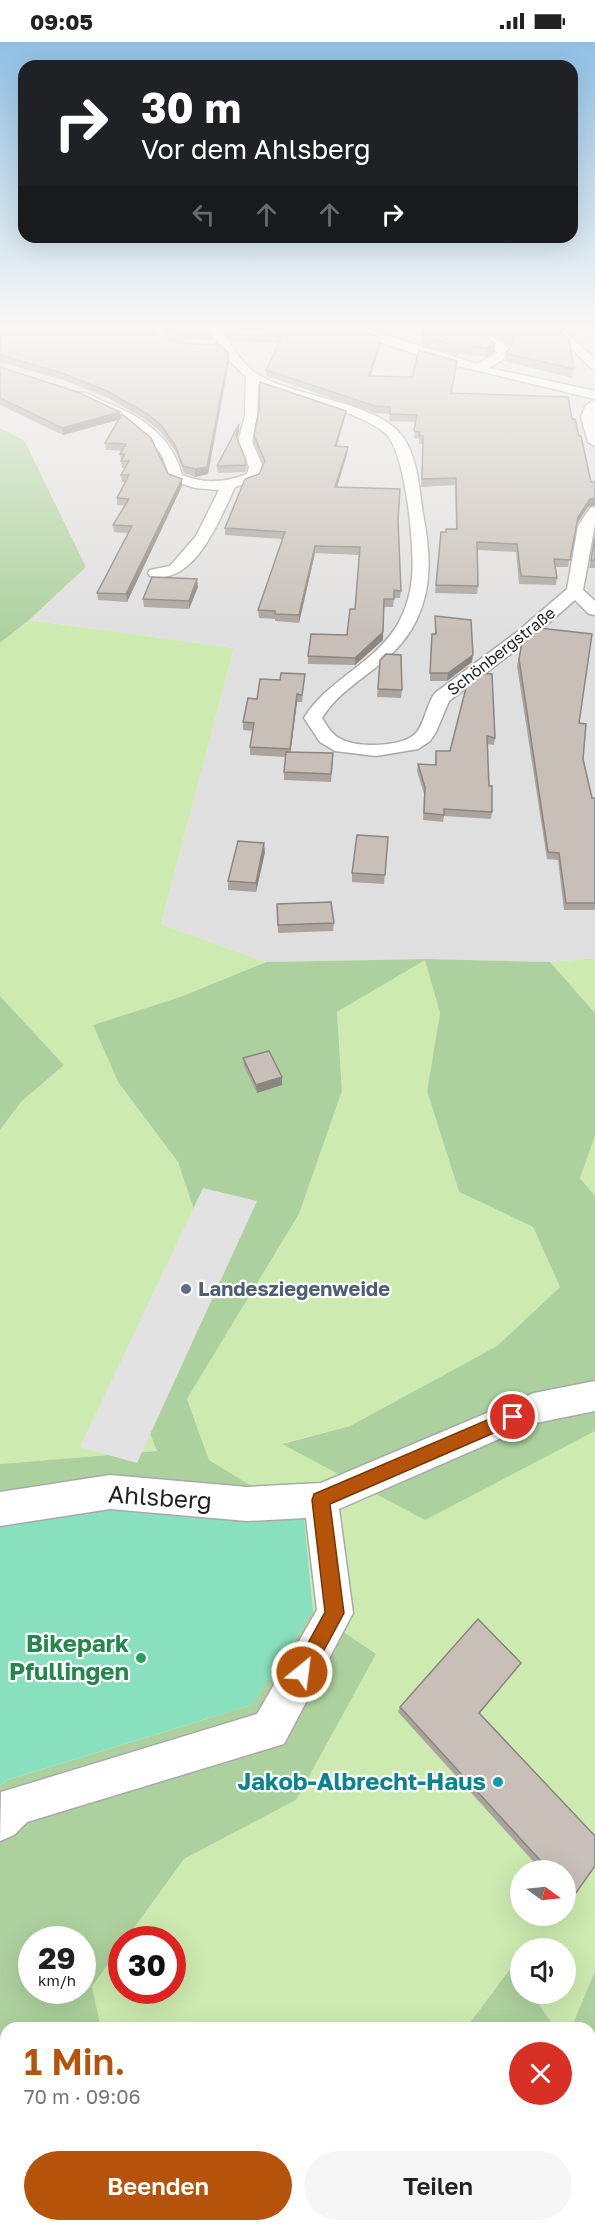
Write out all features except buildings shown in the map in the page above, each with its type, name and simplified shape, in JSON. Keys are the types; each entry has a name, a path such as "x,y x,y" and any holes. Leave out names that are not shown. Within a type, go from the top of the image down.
{"street":[{"path":"149,431 169,454 176,477 196,485 229,484 253,476 256,467 245,442 247,431"},
{"name":"Schönbergstraße","path":"390,431 397,437 403,451 419,531 422,568 418,591 413,611 405,628 389,648 321,703 313,718 319,729 333,744 360,750 382,751 413,744 422,739 440,699 483,662 522,636 575,591"},
{"path":"156,573 175,570 203,538 229,484"},
{"path":"595,511 585,526 575,591 595,610"},
{"path":"0,1821 15,1806 270,1730 335,1613 321,1500 534,1407 595,1396"},
{"name":"Ahlsberg","path":"0,1509 110,1492 247,1504 321,1500"}],"shaded area":[{"path":"6,431 595,431 595,958 550,962 426,959 266,962 161,924 234,648 29,620 86,567 26,441"},
{"name":"Landesziegenweide","path":"203,1188 257,1201 137,1463 80,1447"}],"green space":[{"path":"0,431 6,431 25,441 86,567 29,620 0,643"},
{"path":"29,620 234,648 161,924 266,962 183,996 93,1025 118,1082 178,1162 199,1225 157,1451 0,1464 0,1130 21,1102 64,1065 0,996 0,643"},
{"path":"595,958 595,1013 550,962"},
{"path":"426,959 440,1013 427,1091 459,1192 533,1227 560,1287 497,1346 350,1426 284,1443 560,1449 595,1431 595,1971 574,2022 551,2022 539,2004 576,2004 576,1938 510,1938 510,1969 470,2022 100,2022 96,2004 96,1982 108,1965 108,2004 186,2004 186,1926 135,1926 184,1859 296,1800 0,1527 303,1518 209,1460 187,1399 299,1214 342,1091 337,1012"},
{"path":"426,959 550,962 595,1013 595,1136 580,1178 595,1196 595,1431 425,1520 282,1444 350,1426 497,1346 560,1287 533,1227 459,1192 427,1091 440,1013 425,960 337,1012 342,1091 299,1214 187,1399 209,1460 304,1518 244,1521 105,1506 0,1527 0,1464 157,1451 133,1389 199,1225 178,1162 118,1082 93,1025 183,996 266,962"},
{"path":"0,996 64,1065 21,1102 0,1130"},
{"path":"595,1136 595,1196 580,1178"},
{"name":"Bikepark Pfullingen","path":"105,1506 244,1521 304,1518 313,1611 252,1705 7,1780 0,1786 0,1527"},
{"path":"313,1611 376,1654 296,1800 184,1859 135,1926 108,1926 108,1964 96,1981 96,1926 18,1926 18,2004 96,2004 100,2022 0,2022 0,1786 7,1780 252,1705"},
{"path":"510,1969 510,2004 539,2004 551,2022 470,2022"},
{"path":"595,1971 595,2022 574,2022"}],"place":[{"name":"Landesziegenweide","path":"186,1289"},
{"name":"Bikepark Pfullingen","path":"141,1658"},
{"name":"Jakob-Albrecht-Haus","path":"498,1782"}],"route":[{"path":"302,1672 335,1613 321,1500 513,1417"}]}
